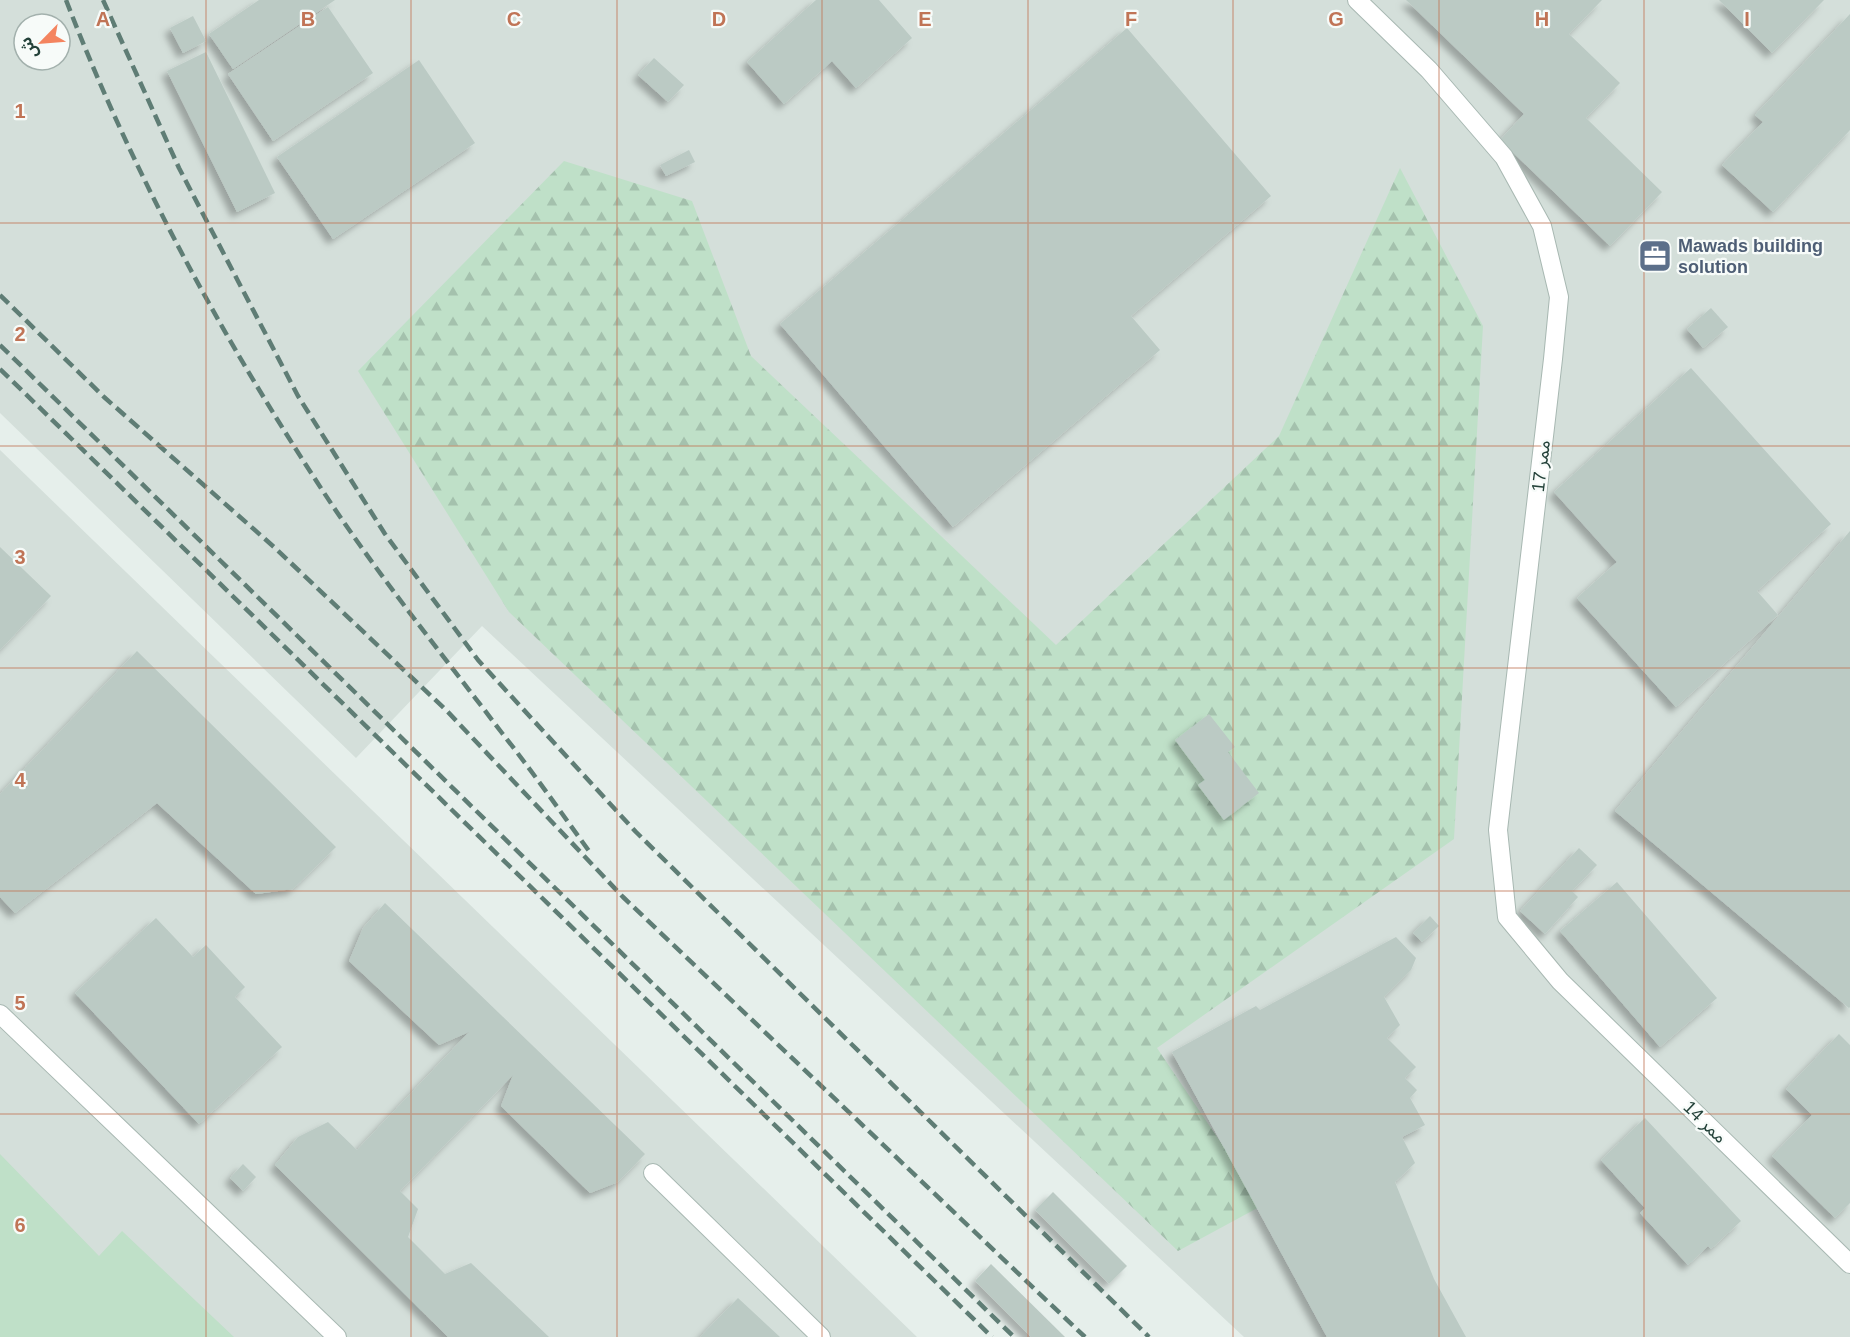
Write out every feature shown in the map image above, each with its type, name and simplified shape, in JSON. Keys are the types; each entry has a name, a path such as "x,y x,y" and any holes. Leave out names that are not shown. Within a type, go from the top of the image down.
{"lane":[{"name":"ممر 17","path":"1357,0 1429,69 1504,157 1542,226 1558,297 1553,359 1498,830 1507,916 1560,981"},
{"name":"ممر 14","path":"1560,981 1850,1264"},
{"path":"0,1014 337,1337"},
{"path":"653,1173 821,1337"}],"shaded area":[{"path":"0,0 1850,0 1850,1337 1244,1337 482,626 356,758 0,413"},
{"path":"0,450 158,603 917,1337 0,1337"}],"green space":[{"path":"564,161 692,201 751,356 1056,645 1279,436 1400,168 1483,326 1454,839 1157,1048 1263,1205 1178,1251 509,612 358,371"},
{"path":"0,1154 99,1256 122,1231 234,1337 0,1337"}],"building":[{"path":"259,0 335,0 233,69 209,34"},
{"path":"816,0 879,0 912,38 856,88 832,61 784,104 747,62"},
{"path":"1406,0 1602,0 1569,34 1620,83 1586,118 1662,192 1610,246 1500,140 1524,114"},
{"path":"1719,0 1824,0 1772,53"},
{"path":"328,7 373,73 273,141 228,74"},
{"path":"1850,14 1850,130 1773,212 1722,165 1763,122 1755,115"},
{"path":"193,16 206,41 183,53 170,28"},
{"path":"1127,28 1271,196 1131,316 1160,350 953,527 780,324"},
{"path":"206,52 275,193 237,212 167,71"},
{"path":"654,58 684,85 668,102 638,75"},
{"path":"419,60 475,143 333,239 277,157"},
{"path":"689,150 695,162 666,176 660,165"},
{"path":"1711,308 1728,327 1703,348 1687,329"},
{"path":"1691,368 1831,524 1757,591 1778,615 1676,707 1577,598 1617,562 1554,492"},
{"path":"1850,531 1850,1007 1849,1008 1615,811"},
{"path":"0,547 51,596 0,650"},
{"path":"137,651 336,847 293,889 256,894 157,803 15,913 0,897 0,794"},
{"path":"1209,714 1235,747 1228,752 1259,793 1224,820 1198,785 1205,780 1175,740"},
{"path":"1579,848 1597,865 1572,891 1578,897 1545,934 1520,911"},
{"path":"1617,882 1717,998 1660,1047 1560,931"},
{"path":"385,903 645,1154 618,1182 590,1193 501,1106 513,1075 400,1191 418,1209 408,1237 445,1274 471,1263 549,1337 448,1337 275,1165 298,1137 328,1122 357,1150 469,1032 439,1045 349,961 363,928"},
{"path":"1430,916 1439,926 1422,942 1413,933"},
{"path":"156,918 193,957 206,945 245,987 235,997 282,1047 199,1124 75,993"},
{"path":"1396,937 1416,958 1411,970 1384,997 1400,1025 1387,1038 1416,1067 1405,1078 1417,1090 1410,1098 1425,1125 1402,1137 1415,1163 1395,1182 1434,1279 1466,1337 1327,1337 1172,1052 1256,1006 1260,1010"},
{"path":"1839,1034 1850,1045 1850,1203 1835,1218 1772,1156 1812,1115 1786,1089"},
{"path":"1645,1118 1741,1221 1711,1249 1708,1246 1688,1265 1640,1213 1645,1208 1601,1160"},
{"path":"243,1164 256,1177 243,1191 230,1178"},
{"path":"1053,1192 1127,1266 1109,1284 1035,1210"},
{"path":"991,1264 1065,1337 1031,1337 975,1281"},
{"path":"738,1298 780,1337 700,1337"}],"railway":[{"path":"66,0 91,63 148,187 211,307 280,425 361,546 589,851"},
{"path":"103,0 179,168 298,396 385,534 478,660 636,832 1149,1337"},
{"path":"0,295 104,397 274,547 447,711 623,897 1085,1337"},
{"path":"0,345 1014,1337"},
{"path":"0,369 992,1337"}],"place":[{"name":"Mawads building solution","path":"1655,256"}]}
